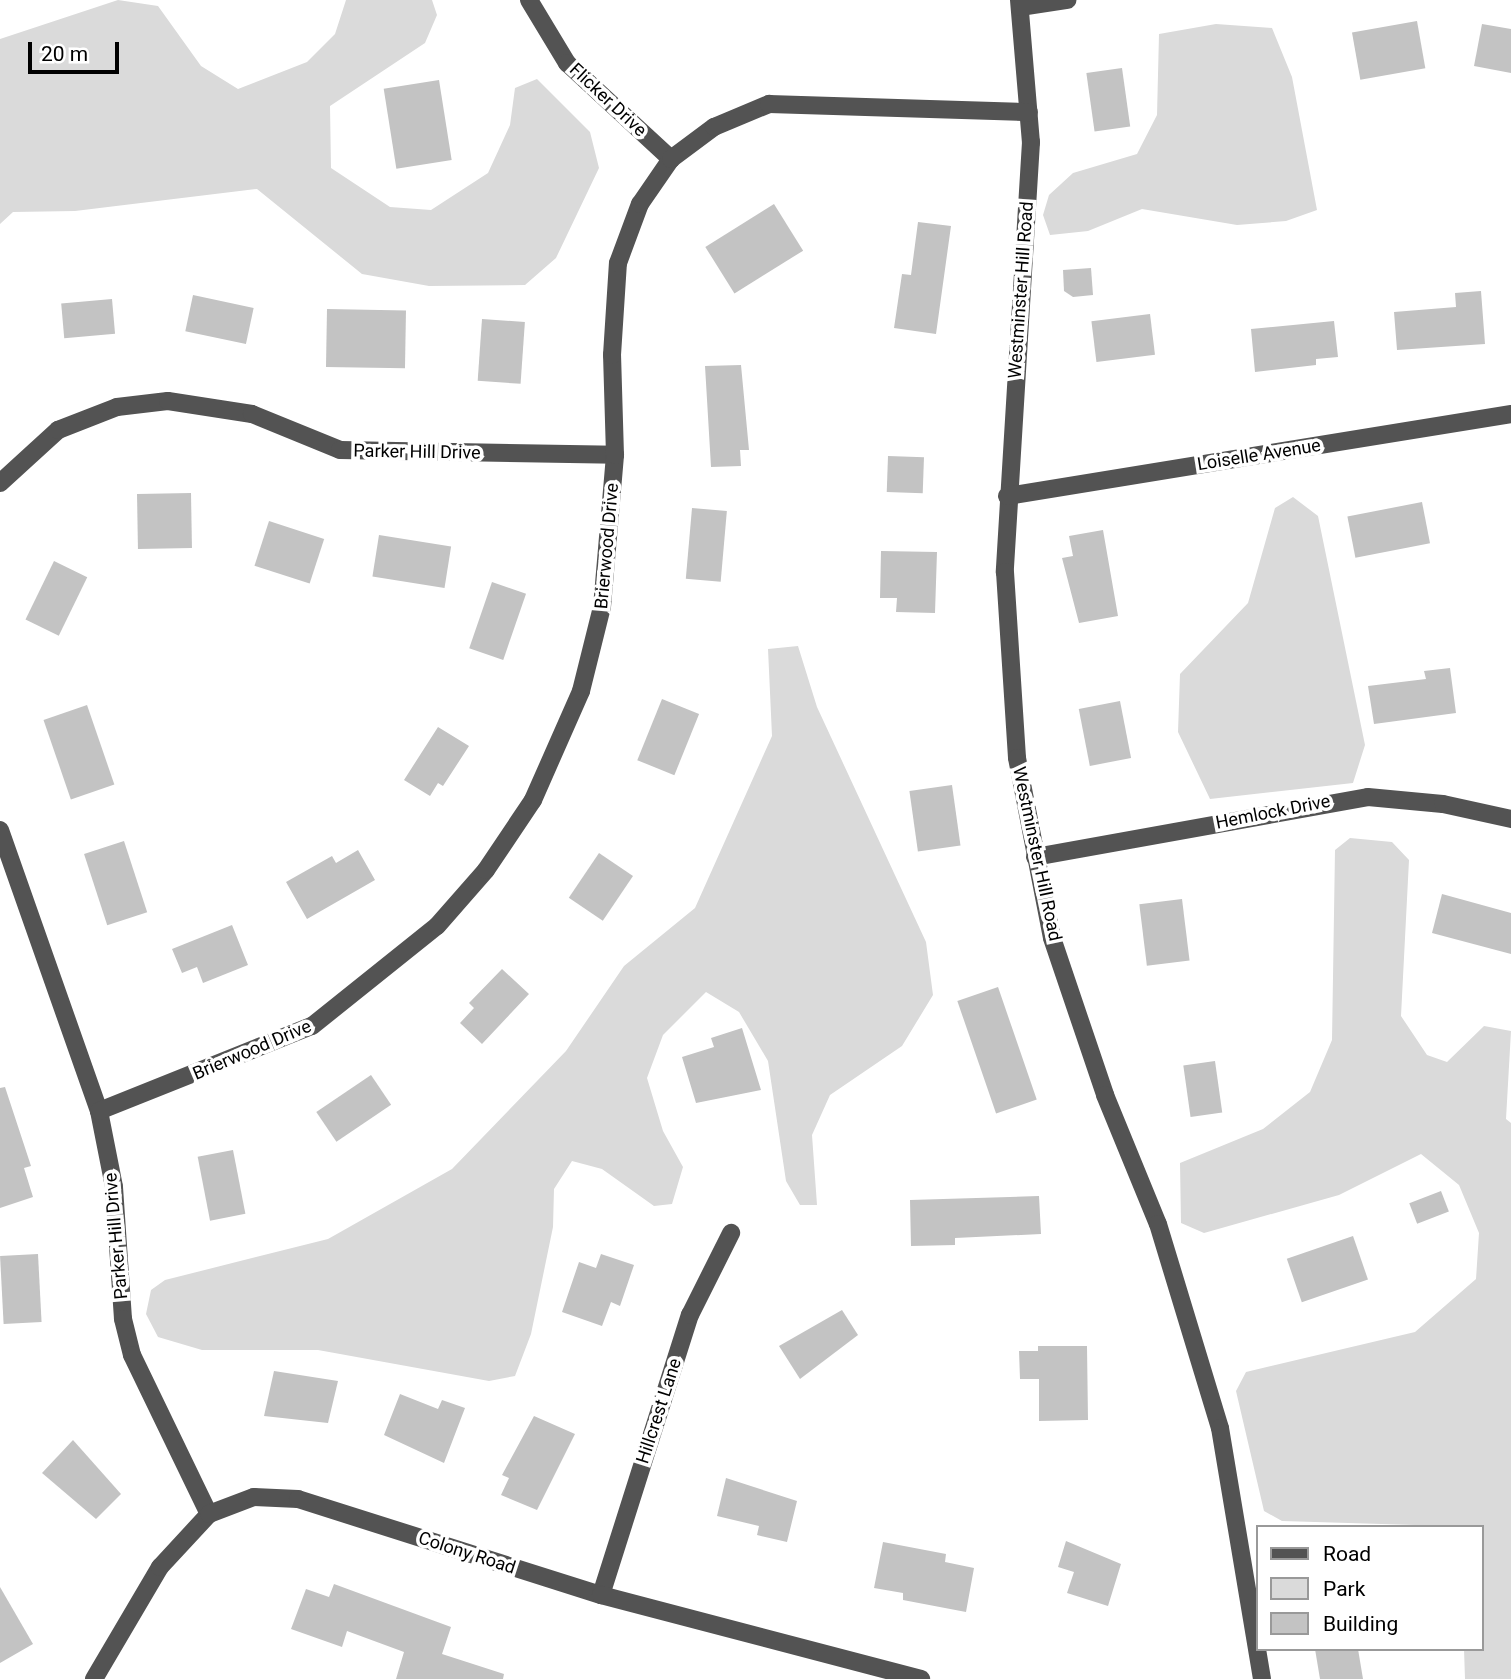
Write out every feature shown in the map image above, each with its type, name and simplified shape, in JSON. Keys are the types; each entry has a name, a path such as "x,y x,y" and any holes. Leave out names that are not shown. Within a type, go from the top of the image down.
{"street":[{"name":"Flicker Drive","path":"529,0 567,63 671,159"},
{"path":"1020,3 1067,0"},
{"name":"Westminster Hill Road","path":"1020,3 1028,111 1007,496 1013,710 1035,857 1052,937 1200,1352 1220,1428 1256,1643"},
{"name":"Brierwood Drive","path":"99,1111 312,1026 411,950 486,870 533,800 581,691 602,607 615,456 612,355 618,263 640,204 671,159 714,127 769,104 1028,111"},
{"name":"Parker Hill Drive","path":"0,483 58,430 117,407 168,401 253,414 340,450 615,456"},
{"name":"Loiselle Avenue","path":"1007,496 1511,414"},
{"name":"Hemlock Drive","path":"1035,857 1367,797 1443,804 1511,819"},
{"name":"Parker Hill Drive","path":"0,830 99,1111 114,1186 123,1319 132,1354 209,1514"},
{"name":"Hillcrest Lane","path":"601,1595 690,1315 731,1233"},
{"name":"Colony Road","path":"94,1679 160,1567 209,1514 254,1497 298,1499 601,1595 921,1679"},
{"name":"Westminster Hill Road","path":"1257,1651 1262,1679"}],"green space":[{"path":"118,0 158,6 201,66 238,89 307,62 335,34 346,0 432,0 437,15 425,43 330,106 331,168 390,207 431,210 488,173 510,125 515,88 537,79 590,132 599,168 556,258 525,285 429,286 362,274 257,189 75,211 13,212 0,224 0,39"},
{"path":"1216,24 1272,28 1292,77 1317,210 1286,221 1237,225 1142,209 1088,231 1050,235 1043,215 1049,195 1073,173 1137,154 1157,115 1159,34"},
{"path":"1293,497 1318,516 1365,745 1353,783 1210,799 1178,732 1180,674 1248,603 1275,508"},
{"path":"798,646 817,707 926,942 933,995 902,1046 830,1095 812,1135 817,1205 800,1205 786,1181 768,1061 739,1012 706,992 663,1035 647,1078 663,1131 683,1167 672,1204 654,1206 602,1169 572,1161 554,1189 553,1227 531,1334 515,1376 489,1381 318,1350 202,1350 158,1337 146,1314 151,1290 165,1280 328,1239 452,1169 566,1051 624,966 695,908 772,736 768,649"},
{"path":"1350,838 1392,842 1409,860 1401,1016 1427,1055 1447,1062 1484,1026 1511,1031 1506,1119 1511,1123 1511,1679 1465,1679 1464,1651 1483,1651 1483,1525 1282,1521 1264,1511 1236,1391 1246,1372 1415,1332 1476,1279 1479,1233 1459,1185 1421,1154 1339,1195 1204,1233 1181,1223 1180,1163 1263,1129 1310,1092 1332,1040 1335,850"}],"building":[{"path":"1417,21 1425,68 1360,80 1352,32"},
{"path":"1482,24 1511,29 1511,73 1474,66"},
{"path":"1122,68 1130,126 1095,131 1086,73"},
{"path":"439,80 452,160 396,169 384,89"},
{"path":"774,204 803,251 734,294 705,247"},
{"path":"918,222 951,226 936,334 894,328 902,274 911,275"},
{"path":"1091,268 1093,295 1073,297 1064,291 1063,270"},
{"path":"1481,291 1485,344 1397,350 1394,312 1456,307 1455,293"},
{"path":"193,295 254,308 246,344 185,331"},
{"path":"112,299 115,334 64,338 61,303"},
{"path":"327,309 406,310 405,368 326,367"},
{"path":"1150,314 1155,355 1096,362 1091,321"},
{"path":"482,319 525,322 521,384 478,381"},
{"path":"1334,321 1338,357 1316,359 1316,365 1255,372 1251,329"},
{"path":"741,365 749,450 740,450 741,466 711,467 705,366"},
{"path":"888,456 924,457 923,493 887,492"},
{"path":"191,493 192,548 138,549 137,494"},
{"path":"1422,502 1430,543 1355,558 1347,517"},
{"path":"692,508 727,511 721,582 686,579"},
{"path":"269,521 324,539 310,584 254,566"},
{"path":"1103,530 1118,616 1079,623 1062,558 1073,556 1069,536"},
{"path":"379,535 451,546 445,588 372,576"},
{"path":"881,551 937,552 935,613 896,612 897,598 880,598"},
{"path":"54,561 87,577 59,636 26,619"},
{"path":"492,582 526,594 503,660 469,648"},
{"path":"1450,668 1456,713 1374,724 1368,686 1426,679 1424,671"},
{"path":"662,699 699,714 674,775 637,760"},
{"path":"1120,701 1131,758 1090,766 1079,709"},
{"path":"87,705 114,784 71,799 44,720"},
{"path":"438,727 469,746 443,786 438,783 430,796 404,780"},
{"path":"952,785 960,845 918,851 909,791"},
{"path":"124,841 147,912 107,925 84,854"},
{"path":"358,850 375,880 307,919 286,882 332,856 336,863"},
{"path":"599,853 633,876 603,921 569,898"},
{"path":"1442,894 1511,913 1511,954 1432,933"},
{"path":"1182,899 1190,961 1147,966 1139,904"},
{"path":"232,925 248,965 203,983 197,967 182,973 172,949"},
{"path":"502,969 529,994 482,1044 460,1023 474,1008 469,1003"},
{"path":"998,987 1037,1100 996,1114 957,1001"},
{"path":"742,1028 761,1090 696,1103 682,1057 714,1047 711,1038"},
{"path":"1215,1061 1222,1112 1191,1117 1183,1065"},
{"path":"371,1075 391,1105 336,1142 316,1112"},
{"path":"5,1087 31,1166 24,1168 33,1197 0,1208 0,1088"},
{"path":"233,1150 245,1214 210,1221 198,1157"},
{"path":"1441,1191 1449,1212 1417,1224 1409,1203"},
{"path":"1039,1196 1041,1234 955,1238 955,1245 911,1246 910,1200"},
{"path":"1353,1236 1368,1279 1302,1302 1287,1259"},
{"path":"38,1254 42,1322 4,1324 0,1256"},
{"path":"601,1254 634,1265 620,1306 611,1302 602,1326 562,1312 579,1262 596,1268"},
{"path":"842,1310 858,1335 800,1379 779,1346"},
{"path":"1038,1346 1087,1346 1088,1420 1039,1421 1039,1379 1020,1379 1019,1351 1038,1351"},
{"path":"274,1371 338,1381 328,1423 264,1416"},
{"path":"400,1394 438,1409 442,1400 465,1408 444,1463 384,1435"},
{"path":"534,1416 575,1434 537,1510 501,1495 509,1478 502,1475"},
{"path":"73,1440 121,1494 96,1519 42,1473"},
{"path":"726,1478 797,1501 787,1542 757,1535 759,1526 717,1516"},
{"path":"1066,1541 1121,1564 1108,1606 1067,1593 1074,1572 1058,1567"},
{"path":"883,1542 946,1554 945,1562 974,1568 966,1612 903,1600 903,1593 874,1588"},
{"path":"334,1584 451,1627 442,1654 504,1674 503,1679 396,1679 404,1652 347,1631 342,1647 291,1629 306,1589 329,1597"},
{"path":"0,1587 33,1644 0,1663"},
{"path":"1315,1651 1358,1651 1363,1679 1320,1679"}]}
